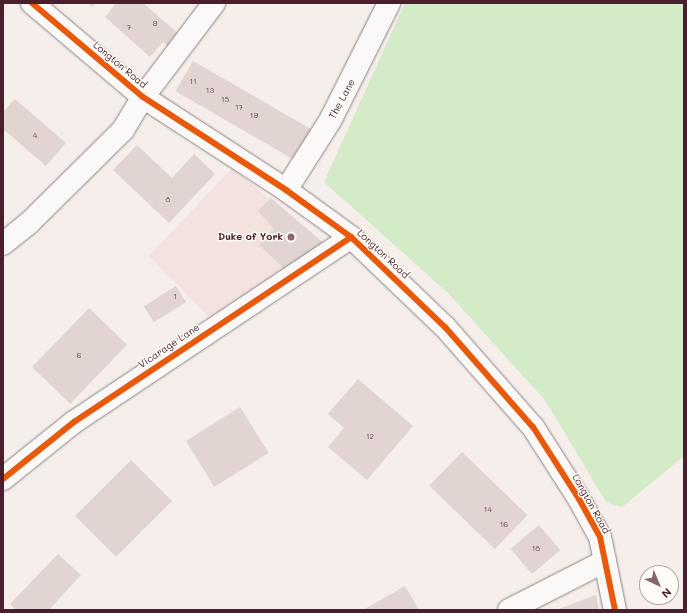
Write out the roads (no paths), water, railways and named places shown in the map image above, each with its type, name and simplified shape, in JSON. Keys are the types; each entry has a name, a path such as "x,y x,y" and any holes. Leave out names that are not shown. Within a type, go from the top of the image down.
{"street":[{"name":"Longton Road","path":"32,3 143,97 286,190 351,237 445,326 533,427 579,499 600,537 615,610"},
{"path":"3,244 28,224 123,130 143,97 214,3"},
{"name":"The Lane","path":"286,190 331,119 389,3"},
{"name":"Vicarage Lane","path":"3,479 74,422 351,237"},
{"path":"509,610 605,561"}],"place":[{"name":"Duke of York","path":"291,237"}]}
